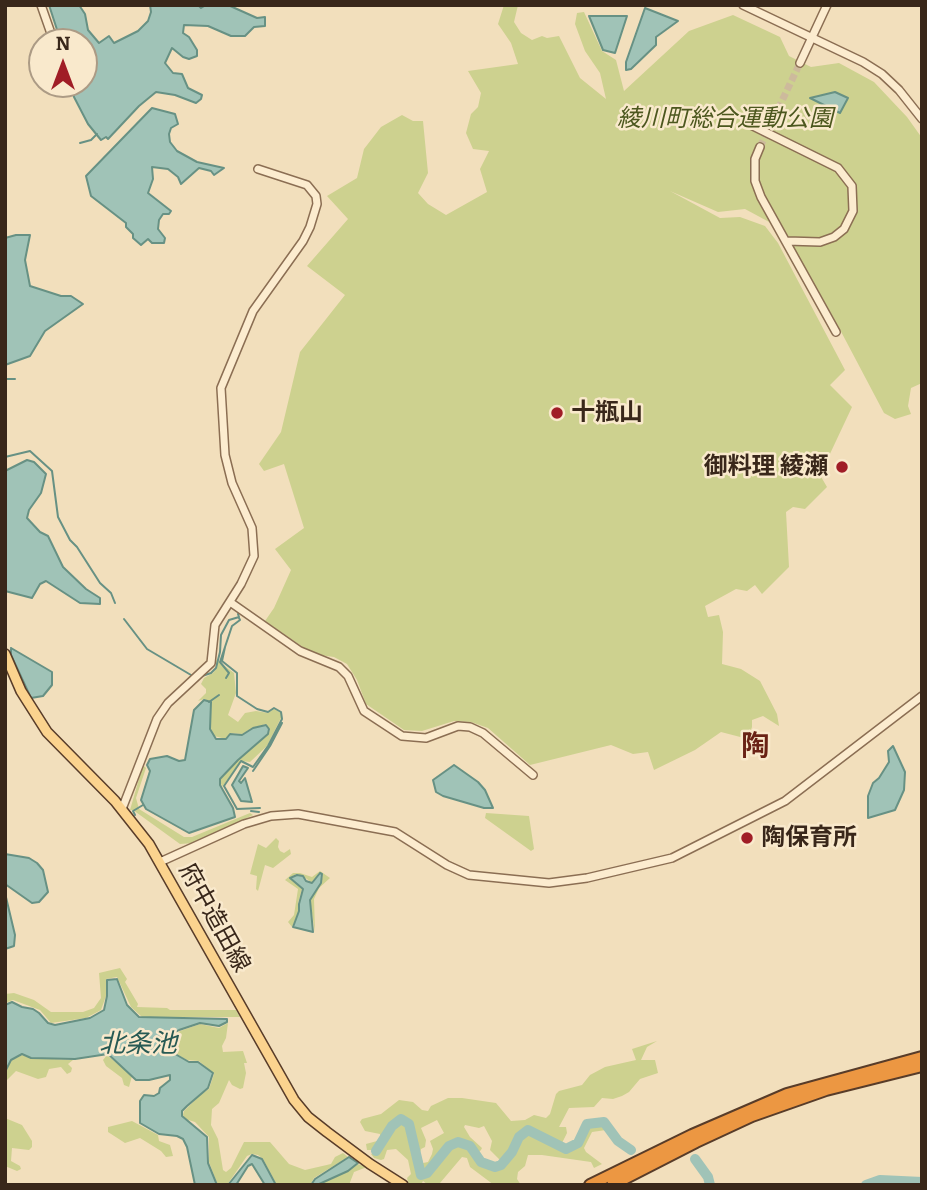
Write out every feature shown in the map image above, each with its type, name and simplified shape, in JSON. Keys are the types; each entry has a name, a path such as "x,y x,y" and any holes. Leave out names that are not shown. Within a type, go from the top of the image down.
{"highway":[{"path":"590,1185 628,1171 694,1138 922,1057"},
{"path":"893,1068 922,1066"},
{"path":"612,1185 628,1171"}],"main road":[{"name":"府中造田線","path":"5,654 21,691 47,732 122,809 160,862 294,1100 327,1132 403,1185"}],"street":[{"path":"41,5 49,28"},
{"path":"743,5 863,62 882,74 899,90 922,118"},
{"path":"800,63 827,5"},
{"path":"745,122 838,168 852,186 853,211 844,229 834,237 820,242 787,241"},
{"path":"760,147 755,159 755,181 767,208 836,332"},
{"path":"122,809 157,719 211,663 214,630 250,567 255,543 252,528 226,463 220,388 253,311 303,241 317,204 316,197 307,185 258,169"},
{"path":"230,601 300,651 339,667 348,676 364,711 402,736 426,738 458,726 470,727 483,733 533,775"},
{"path":"160,862 244,824 271,816 298,814 389,830 469,875 549,883 587,878 672,858 785,801 922,696"}],"green space":[{"name":"綾川町総合運動公園","path":"504,5 518,5 514,22 521,33 532,40 542,36 559,36 580,78 606,99 600,73 585,51 575,24 577,13 584,12 602,51 616,60 624,91 689,31 733,15 780,37 789,56 811,67 839,63 874,82 907,117 922,138 922,383 911,388 908,406 911,414 895,419 884,413 784,230 745,209 718,212 670,191 720,218 740,217 765,226 778,243 845,370 830,385 852,407 820,475 827,487 805,509 793,507 786,512 789,567 762,594 755,585 747,591 736,589 705,606 708,617 719,615 723,632 722,664 741,669 760,681 777,714 779,726 763,716 752,720 748,739 721,732 695,750 654,770 648,752 633,754 611,745 530,765 488,728 471,722 454,721 422,731 404,730 366,704 357,680 347,664 334,657 313,654 265,621 274,608 291,570 275,549 304,528 284,464 264,471 259,464 281,432 300,352 345,295 307,266 348,219 327,196 357,178 364,149 381,127 402,115 413,121 423,121 428,173 418,193 428,204 446,215 487,192 480,169 489,151 473,149 466,133 471,114 478,107 481,93 468,71 518,64 511,43 498,24"},
{"path":"217,660 234,673 236,693 228,715 238,722 245,713 268,713 274,709 281,713 267,746 250,762 241,761 222,787 220,780 238,760 269,734 270,729 266,724 242,734 230,733 226,739 214,736 211,729 211,702 204,699 198,701 206,693 201,684 204,678 217,668"},
{"path":"143,765 146,768 136,798 139,809 184,837 192,837 250,813 253,815 194,843 180,844 130,810"},
{"path":"486,813 529,816 534,849 531,851 485,818"},
{"path":"276,838 280,851 284,853 290,849 291,854 273,868 265,865 258,891 257,876 250,874 258,844 266,848"},
{"path":"320,871 330,878 319,888 314,899 315,932 310,900 321,884 323,874 319,873 312,883 297,874 290,877 302,889 299,911 292,927 288,922 294,915 298,889 285,880 293,873 312,877"},
{"path":"120,968 138,1004 137,1007 236,1010 240,1017 142,1017 131,1007 117,977 106,979 106,996 101,1010 86,1018 51,1023 40,1010 13,1000 5,1003 5,994 14,993 34,1000 51,1012 83,1012 94,1008 101,998 99,973"},
{"path":"228,1023 223,1052 243,1051 247,1063 244,1063 246,1073 243,1088 232,1085 229,1080 219,1103 212,1109 211,1125 218,1139 223,1170 226,1172 231,1168 244,1142 270,1142 289,1164 305,1170 331,1164 335,1157 343,1153 348,1157 314,1178 310,1185 277,1185 263,1159 252,1154 247,1156 227,1185 217,1183 209,1162 209,1137 195,1122 185,1119 183,1115 201,1094 209,1089 214,1074 199,1061 187,1060 166,1045 172,1036 180,1031 200,1024 219,1028"},
{"path":"657,1041 647,1047 641,1060 655,1060 658,1073 640,1079 622,1096 602,1098 594,1107 569,1108 559,1127 566,1127 567,1133 561,1145 527,1129 518,1136 511,1152 502,1162 490,1150 492,1141 484,1126 479,1128 465,1125 470,1137 481,1150 477,1154 470,1145 452,1141 427,1172 422,1173 410,1123 401,1118 395,1120 375,1150 367,1150 366,1144 377,1141 380,1134 365,1131 360,1122 381,1114 399,1100 413,1102 422,1110 428,1111 431,1106 448,1098 462,1098 496,1103 511,1121 525,1120 534,1115 546,1118 559,1091 582,1085 590,1075 605,1067 636,1060 632,1049","holes":["437,1120 444,1133 430,1141 432,1154 428,1162 423,1163 420,1153 426,1140 421,1128"]},
{"path":"22,1055 31,1058 73,1060 68,1064 72,1068 71,1072 67,1074 61,1067 49,1069 46,1077 38,1079 16,1071 5,1082 5,1074 11,1061"},
{"path":"107,1055 132,1076 129,1087 106,1066 103,1060"},
{"path":"5,1118 22,1125 32,1141 29,1150 12,1148 11,1161 21,1169 17,1171 5,1166"},
{"path":"402,1120 408,1124 421,1176 428,1175 454,1144 469,1147 479,1163 495,1168 505,1164 514,1153 520,1138 528,1131 566,1151 579,1144 588,1125 607,1126 606,1130 592,1132 584,1148 602,1164 594,1168 591,1162 528,1155 525,1166 518,1172 517,1179 521,1185 494,1185 470,1167 467,1158 462,1157 440,1183 428,1185 423,1181 421,1185 409,1185 407,1178 411,1174 408,1160 396,1149 387,1150 381,1160 371,1154 377,1152 393,1127"},
{"path":"132,1121 158,1135 159,1141 170,1145 173,1156 166,1157 140,1138 125,1143 108,1132 108,1127"},
{"path":"358,1164 367,1167 354,1172 349,1185 319,1184 348,1171"}],"water":[{"path":"49,5 79,5 85,14 88,28 56,28"},
{"path":"150,5 198,5 201,8 206,5 228,5 257,18 265,17 265,26 254,27 245,36 231,36 208,26 184,25 183,33 197,50 197,56 189,59 172,48 165,63 173,73 182,74 188,88 202,95 196,103 175,95 156,92 108,139 106,137 101,140 88,124 75,98 98,98 98,42 109,36 114,43 138,31 148,21"},
{"path":"645,8 678,21 656,37 656,45 631,69 626,70 626,62"},
{"path":"589,16 627,16 615,53 603,50"},
{"path":"835,92 848,98 840,113 810,98"},
{"path":"152,108 175,114 178,124 171,128 169,134 170,142 177,151 197,162 224,168 214,175 211,171 199,168 181,184 178,177 168,169 152,167 153,179 148,193 171,211 169,214 163,214 159,220 158,229 165,238 164,243 152,243 148,239 141,245 133,238 126,223 91,196 86,176"},
{"path":"30,235 25,260 30,286 61,296 71,296 83,304 45,331 30,356 5,365 5,238"},
{"path":"27,460 34,462 46,474 41,493 29,510 27,518 40,532 48,536 63,567 100,598 100,604 80,603 46,581 40,584 32,598 5,591 5,471"},
{"path":"11,648 52,672 52,685 43,696 31,698 11,655"},
{"path":"204,700 211,702 210,729 216,739 226,739 230,734 242,735 253,728 266,725 269,729 268,734 220,779 220,785 235,817 189,833 146,809 141,800 150,771 147,765 150,759 167,756 179,761 185,760 194,710"},
{"path":"893,746 905,772 904,790 895,810 868,818 868,796 873,783 889,762 888,751"},
{"path":"454,765 478,782 493,808 484,808 436,792 433,780"},
{"path":"243,766 248,768 239,781 241,783 245,778 252,802 241,801 232,785"},
{"path":"5,854 29,858 43,870 48,892 39,902 32,903 5,884"},
{"path":"320,873 321,883 310,900 313,932 293,927 303,889 290,878 303,876 306,881 312,883"},
{"path":"5,893 15,935 14,946 5,949"},
{"name":"北条池","path":"117,979 127,1005 139,1017 227,1019 227,1022 219,1026 200,1023 179,1030 171,1035 165,1045 170,1051 189,1062 198,1062 213,1073 208,1088 182,1111 182,1116 207,1137 208,1163 217,1185 195,1185 183,1139 159,1134 140,1123 140,1101 144,1095 154,1096 159,1093 160,1088 170,1080 170,1075 136,1080 108,1054 75,1059 31,1058 22,1054 11,1060 5,1072 5,1005 12,1002 33,1009 48,1023 55,1025 90,1018 104,1010 107,980"},
{"path":"252,1155 262,1159 276,1185 265,1185 252,1164 236,1185 228,1185"},
{"path":"349,1157 358,1163 348,1171 317,1185 311,1185 315,1179"}],"waterway":[{"path":"80,143 91,140 97,134"},
{"path":"5,379 15,379"},
{"path":"5,457 30,451 52,471 58,517 70,540 100,583 111,593 115,603"},
{"path":"202,676 216,668 221,635 229,620 239,617 238,614"},
{"path":"226,678 229,673 220,662 232,626 239,618"},
{"path":"124,619 147,649 191,675"},
{"path":"225,647 222,661 237,673 237,696 257,709 268,712 274,708 281,712 282,719 253,767 241,761 224,786 237,809 260,808"},
{"path":"209,702 219,695"},
{"path":"253,771 282,723"},
{"path":"135,815 133,811 143,805"},
{"path":"251,811 259,812"},
{"path":"376,1151 392,1126 401,1119 409,1124 421,1175 427,1173 449,1146 458,1142 470,1146 481,1162 495,1167 501,1165 512,1152 519,1137 528,1130 566,1149 578,1143 587,1124 604,1122 618,1141 631,1150"},
{"path":"695,1159 708,1177 710,1185"},
{"path":"866,1185 880,1180 922,1182"}],"tunnel":[{"path":"760,147 800,63"}],"place":[{"name":"十瓶山","path":"557,413"},
{"name":"御料理 綾瀬","path":"842,467"},
{"name":"陶保育所","path":"747,838"}],"district":[{"name":"陶","path":"755,747"}]}
